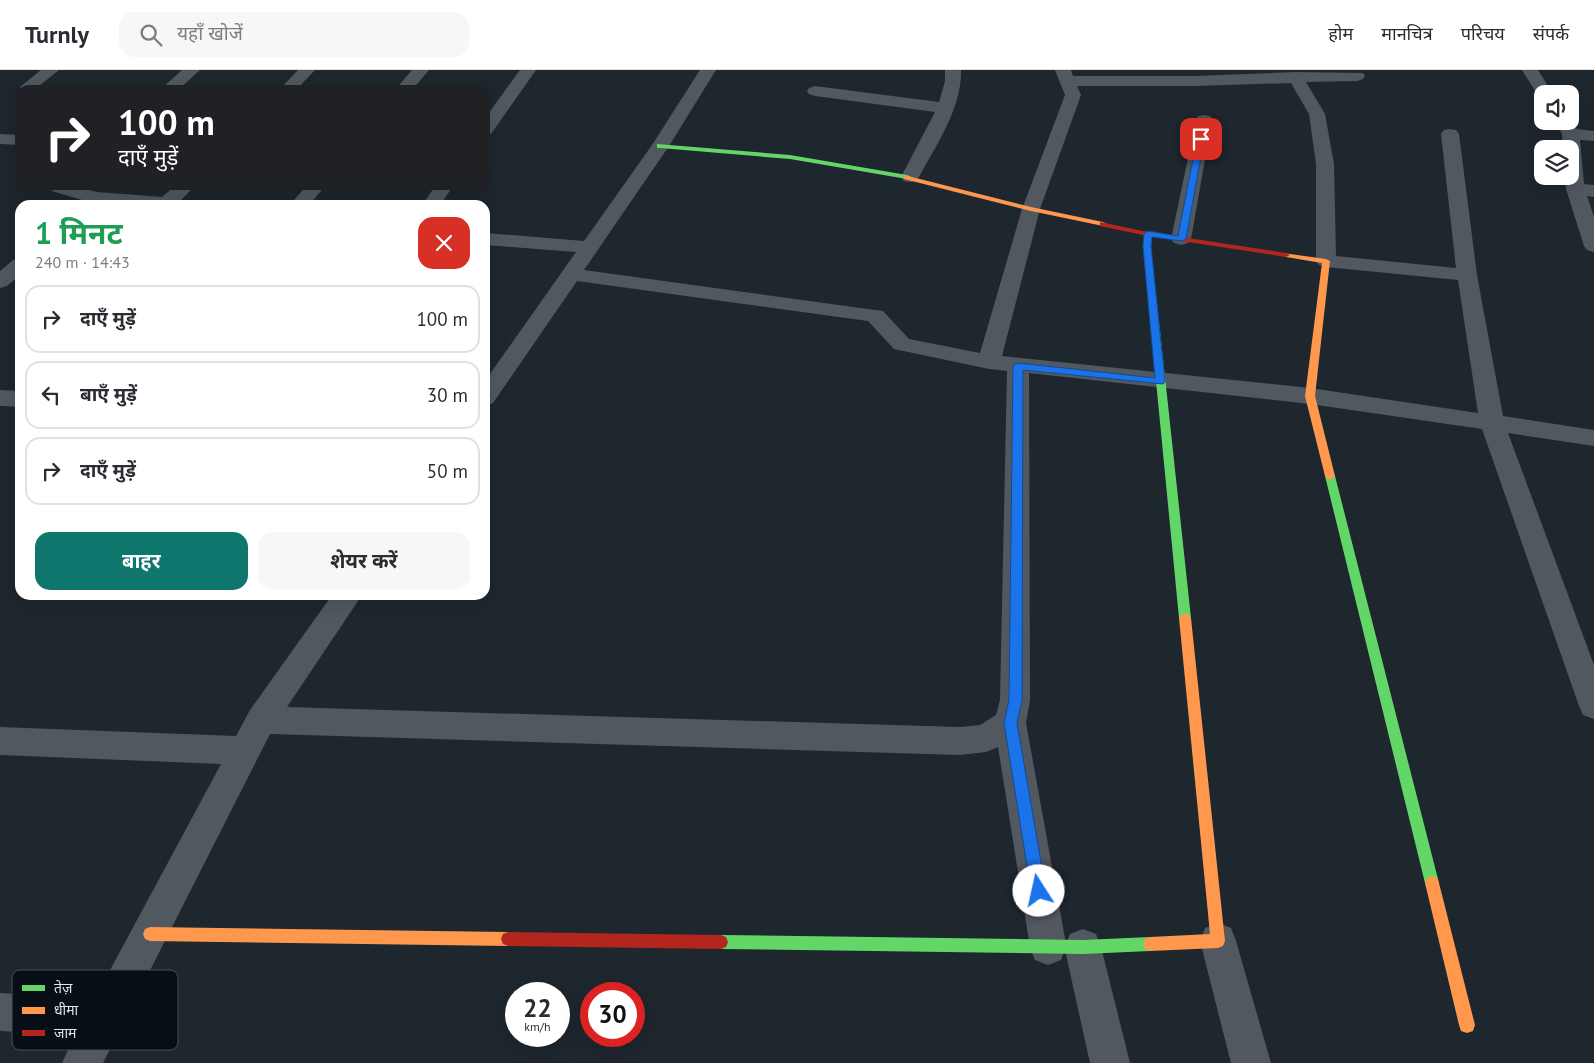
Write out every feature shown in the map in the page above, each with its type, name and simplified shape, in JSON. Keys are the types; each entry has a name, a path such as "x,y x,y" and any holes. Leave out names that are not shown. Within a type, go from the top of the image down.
{"street":[{"path":"31,85 51,70"},
{"path":"174,85 192,70"},
{"path":"292,85 307,70"},
{"path":"408,85 421,70"},
{"path":"490,123 528,70"},
{"path":"490,391 660,146 708,70"},
{"path":"910,177 945,108 954,77 953,70"},
{"path":"989,362 1031,209 1073,95 1065,76 1195,81 1357,76 1350,70"},
{"path":"1530,70 1539,85"},
{"path":"1295,77 1317,114 1325,164 1326,261 1310,396 1467,1025"},
{"path":"815,91 945,108"},
{"path":"1182,239 1204,120"},
{"path":"1567,130 1575,189 1594,246"},
{"path":"1574,130 1594,136"},
{"path":"1450,134 1467,275 1492,424 1594,706"},
{"path":"0,139 15,140"},
{"path":"660,146 790,157 910,177 1031,209 1148,234 1326,261 1467,275"},
{"path":"1575,189 1594,191"},
{"path":"65,190 90,200"},
{"path":"174,200 183,190"},
{"path":"304,200 312,190"},
{"path":"1148,234 1147,246 1160,382 1218,941 1251,1063"},
{"path":"490,239 590,247"},
{"path":"0,282 15,268"},
{"path":"571,274 875,316 890,336 902,344 989,362 1160,382 1310,396 1594,438"},
{"path":"1018,366 1015,700 1010,723 1066,947 1110,1063"},
{"path":"0,398 15,399"},
{"path":"131,970 261,720 345,600"},
{"path":"261,720 960,741 986,738 1010,723"},
{"path":"0,741 245,751"},
{"path":"150,934 1066,947 1218,941"},
{"path":"82,1063 89,1050"}],"traffic: fast":[{"path":"660,146 790,157 907,177"},
{"path":"1148,234 1147,247 1185,618"},
{"path":"1330,476 1432,883"},
{"path":"721,942 1083,947 1150,944"}],"traffic: slow":[{"path":"907,177 1031,209 1103,224"},
{"path":"1286,255 1326,261 1310,396 1330,476"},
{"path":"1150,944 1218,941 1185,618"},
{"path":"1432,883 1467,1025"},
{"path":"150,934 508,939"}],"traffic: jam":[{"path":"1103,224 1148,234 1286,255"},
{"path":"508,939 721,942"}],"route":[{"path":"1039,891 1010,723 1015,700 1018,366 1160,382 1147,246 1148,234 1182,239 1201,139"}]}
